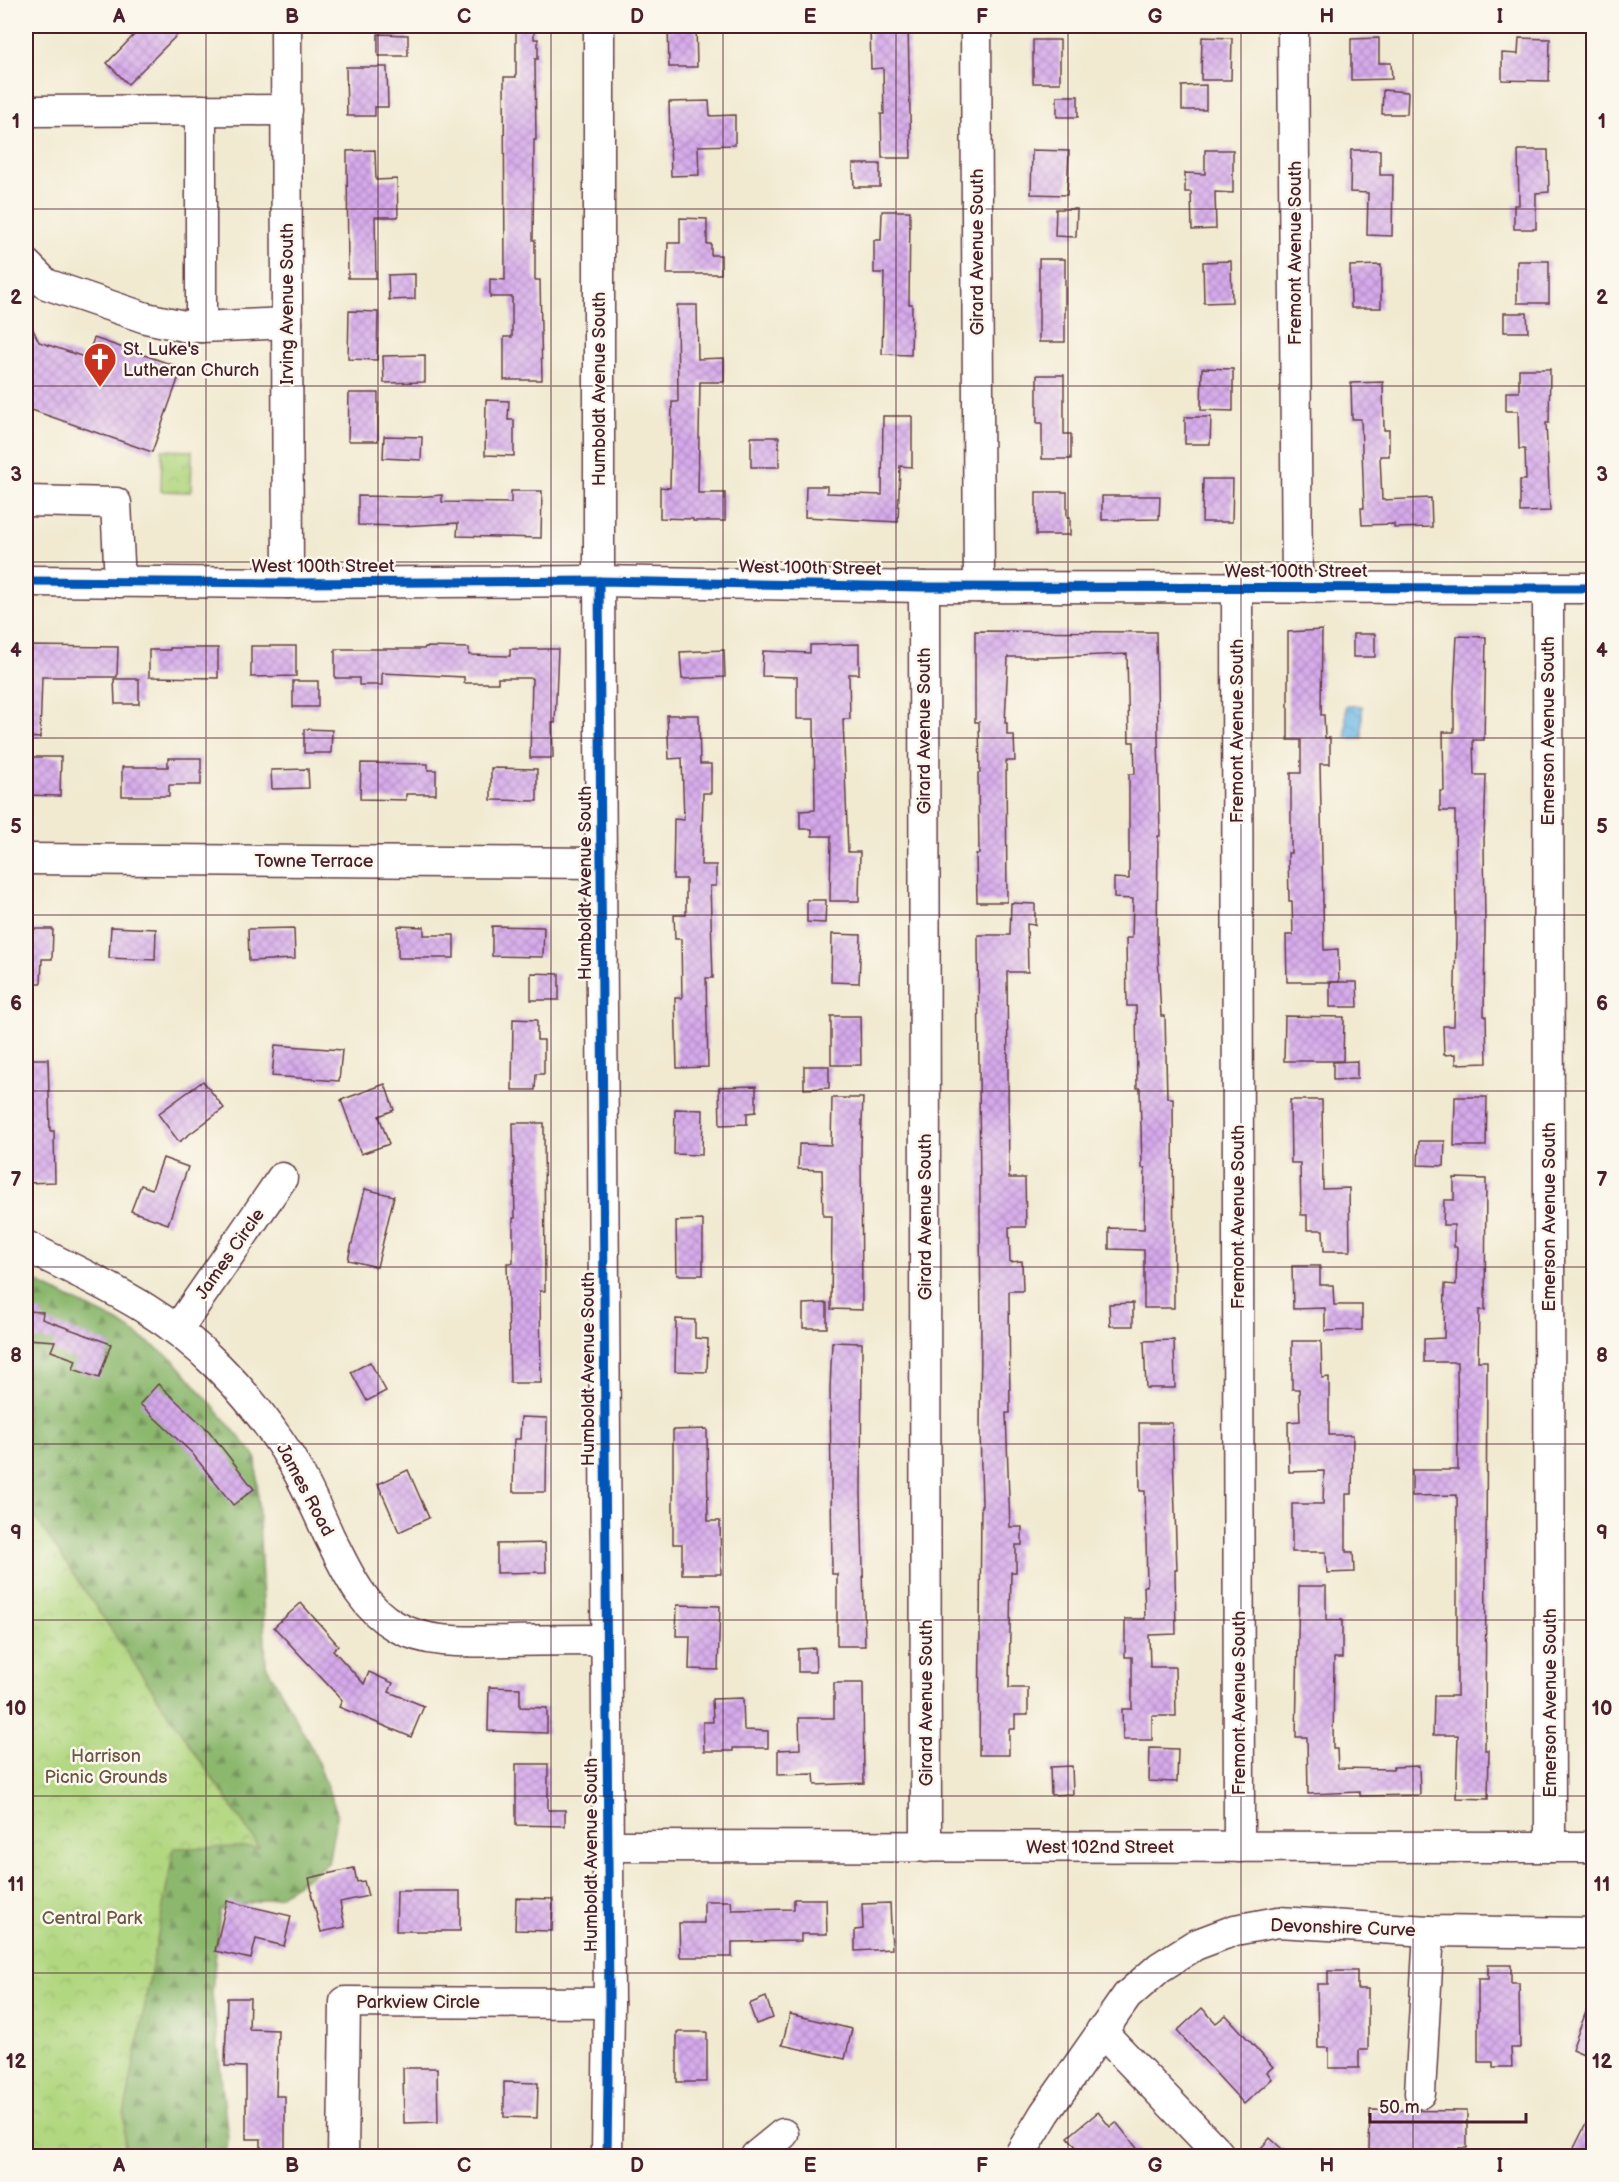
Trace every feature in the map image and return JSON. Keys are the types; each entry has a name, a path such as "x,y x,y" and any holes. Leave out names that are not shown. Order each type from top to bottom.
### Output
{"street":[{"name":"Irving Avenue South","path":"286,26 288,583"},
{"name":"Humboldt Avenue South","path":"599,26 599,581 609,2003 607,2157"},
{"name":"Girard Avenue South","path":"976,26 979,587"},
{"name":"Fremont Avenue South","path":"1293,26 1297,588"},
{"path":"201,110 201,327"},
{"path":"26,111 287,110"},
{"path":"26,264 46,284 146,318 201,327 287,323"},
{"path":"26,501 116,503 120,582"},
{"name":"West 100th Street","path":"26,581 288,583 599,581 924,587 1593,588"},
{"name":"Girard Avenue South","path":"924,587 926,1847"},
{"name":"Fremont Avenue South","path":"1237,587 1239,1847"},
{"name":"Emerson Avenue South","path":"1548,588 1550,1847"},
{"name":"Towne Terrace","path":"26,859 602,863"},
{"name":"James Circle","path":"177,1330 282,1178"},
{"name":"James Road","path":"26,1246 92,1278 147,1309 196,1346 241,1391 279,1440 309,1494 353,1583 371,1607 394,1625 422,1638 452,1641 607,1640"},
{"name":"West 102nd Street","path":"607,1846 1593,1847"},
{"name":"Devonshire Curve","path":"1019,2157 1045,2113 1127,1996 1160,1967 1195,1945 1235,1930 1278,1922 1429,1931 1593,1933"},
{"path":"1420,2093 1429,1931"},
{"name":"Parkview Circle","path":"343,2157 345,2002 609,2003"},
{"path":"1101,2031 1218,2153"},
{"path":"756,2157 783,2134"}],"green space":[{"path":"162,450 192,451 191,492 161,491"},
{"path":"26,1277 118,1322 174,1360 256,1457 266,1665 313,1750 337,1813 328,1863 279,1896 220,1910 212,1993 228,2139 226,2156 26,2156"},
{"path":"26,1504 259,1847 174,1848 124,2116 125,2156 26,2156"}],"water":[{"path":"1346,706 1362,706 1362,738 1346,738"}],"building":[{"path":"124,26 186,26 128,84 107,63 134,35"},
{"path":"516,26 534,26 534,39 538,39 538,59 535,59 536,140 534,140 533,240 535,240 535,280 540,280 542,380 504,380 504,337 512,337 512,297 490,297 490,279 505,280 504,77 516,77"},
{"path":"668,26 696,26 697,67 669,67"},
{"path":"870,26 908,26 911,158 882,158 883,68 871,69"},
{"path":"378,34 408,35 408,56 378,56"},
{"path":"1202,37 1232,38 1231,80 1201,80"},
{"path":"1379,38 1379,63 1391,63 1392,79 1351,80 1351,39"},
{"path":"1519,38 1550,39 1549,81 1502,80 1502,53 1518,54"},
{"path":"1033,40 1060,40 1060,83 1033,83"},
{"path":"346,67 387,67 388,107 375,107 375,116 347,116"},
{"path":"1206,85 1206,110 1182,110 1182,86"},
{"path":"1383,90 1408,92 1407,114 1382,114"},
{"path":"1057,96 1078,96 1078,117 1057,117"},
{"path":"709,101 710,116 735,115 735,145 698,146 699,175 671,176 669,102"},
{"path":"375,150 376,180 397,179 398,217 375,217 376,278 348,278 347,151"},
{"path":"1032,150 1069,151 1067,195 1031,194"},
{"path":"1205,150 1233,150 1233,193 1215,192 1216,229 1192,230 1191,192 1185,192 1185,173 1205,174"},
{"path":"1351,150 1380,150 1380,175 1393,175 1392,236 1367,235 1368,193 1350,192"},
{"path":"1518,150 1548,150 1549,192 1536,193 1536,229 1514,229 1514,205 1519,205"},
{"path":"853,164 880,164 880,187 854,187"},
{"path":"1056,209 1077,209 1076,237 1055,236"},
{"path":"882,211 910,211 911,355 882,354 884,273 874,273 874,240 881,240"},
{"path":"680,218 707,219 707,244 711,244 711,255 721,255 721,274 667,274 668,243 680,243"},
{"path":"1039,259 1065,259 1065,342 1039,342"},
{"path":"1231,261 1232,302 1204,303 1203,262"},
{"path":"1517,261 1549,261 1549,303 1517,303"},
{"path":"1381,265 1381,308 1351,308 1350,266"},
{"path":"415,274 415,299 389,300 388,275"},
{"path":"677,305 697,305 698,359 724,358 724,382 700,382 698,493 725,493 725,521 660,518 660,487 670,488 672,402 678,402"},
{"path":"349,311 378,312 377,360 348,359"},
{"path":"1504,313 1527,313 1528,332 1504,332"},
{"name":"St. Luke's Lutheran Church","path":"26,315 39,342 87,358 94,338 182,368 152,452 26,408"},
{"path":"425,355 425,382 384,383 383,356"},
{"path":"1202,368 1233,369 1233,411 1201,410"},
{"path":"1519,369 1550,369 1549,423 1546,423 1550,511 1520,512 1520,480 1526,480 1525,449 1519,449 1518,411 1506,411 1506,392 1519,392"},
{"path":"1037,375 1064,375 1064,434 1071,434 1071,459 1042,459 1042,423 1037,423"},
{"path":"1383,382 1384,430 1389,430 1389,456 1380,456 1382,500 1431,498 1432,527 1394,528 1394,524 1362,525 1361,508 1364,508 1361,419 1352,419 1351,383"},
{"path":"349,393 378,393 378,441 348,441"},
{"path":"486,400 509,401 508,420 514,420 514,456 485,455"},
{"path":"883,416 912,416 912,467 900,466 898,522 805,517 806,486 827,486 827,493 882,495"},
{"path":"1185,417 1211,417 1210,444 1185,444"},
{"path":"384,436 422,437 421,460 383,458"},
{"path":"751,437 779,437 779,467 751,467"},
{"path":"1203,479 1233,479 1232,522 1202,522"},
{"path":"511,491 542,491 541,538 457,536 458,523 401,526 358,525 358,496 442,495 442,502 511,503"},
{"path":"1036,492 1067,492 1070,535 1036,535"},
{"path":"1102,496 1160,496 1159,519 1102,520"},
{"path":"1322,630 1321,715 1324,715 1325,738 1330,738 1330,764 1320,764 1324,950 1338,949 1339,982 1287,982 1286,935 1293,935 1292,901 1289,901 1288,853 1291,853 1291,773 1301,773 1301,740 1288,740 1288,632"},
{"path":"975,631 1156,632 1160,836 1158,836 1157,937 1161,1016 1165,1016 1167,1098 1173,1098 1174,1308 1144,1308 1144,1250 1109,1249 1109,1228 1144,1229 1145,1168 1142,1168 1140,1088 1137,1088 1136,1006 1127,1006 1126,938 1132,938 1133,899 1114,898 1114,878 1129,879 1129,774 1135,774 1134,742 1129,742 1127,654 1008,657 1005,723 1007,723 1007,735 1014,735 1015,761 1006,761 1007,902 977,902 976,854 979,854 978,773 980,773 979,722 975,722"},
{"path":"1353,634 1375,634 1375,657 1353,657"},
{"path":"1457,636 1486,637 1484,740 1473,740 1474,775 1486,775 1484,1016 1486,1016 1487,1063 1456,1064 1456,1054 1444,1055 1443,1026 1454,1026 1455,811 1440,811 1440,791 1444,791 1443,732 1454,732"},
{"path":"859,644 859,674 849,674 850,719 843,719 848,852 860,852 859,901 830,901 831,836 812,836 812,829 800,829 800,811 815,810 814,719 797,719 797,677 762,676 763,651 810,653 810,645"},
{"path":"26,646 118,647 117,677 42,677 40,738 26,737"},
{"path":"251,646 296,646 296,676 251,677"},
{"path":"425,647 469,648 469,655 510,656 510,649 558,649 555,723 552,723 553,758 530,758 532,678 498,678 498,683 464,683 464,677 382,673 382,685 359,685 359,678 335,678 335,649 424,649"},
{"path":"170,648 218,648 218,678 149,677 149,650 170,650"},
{"path":"724,650 725,677 682,679 680,652"},
{"path":"114,679 139,679 139,704 115,704"},
{"path":"293,681 318,681 318,707 293,707"},
{"path":"667,715 699,715 700,764 711,764 711,793 703,793 701,865 716,865 716,886 710,886 713,978 706,978 708,1067 677,1068 675,998 682,998 681,939 675,939 674,915 686,915 686,879 673,879 674,819 684,820 682,758 669,759"},
{"path":"304,729 332,730 331,753 304,753"},
{"path":"26,757 61,757 60,796 26,795"},
{"path":"168,758 201,758 201,785 169,785 169,796 122,796 122,767 168,767"},
{"path":"361,763 428,764 428,770 436,770 436,794 406,794 406,800 360,799"},
{"path":"491,768 537,769 537,801 491,800"},
{"path":"308,769 309,788 272,789 271,770"},
{"path":"807,900 826,900 825,923 807,922"},
{"path":"1011,903 1035,904 1035,925 1027,924 1028,972 1007,972 1009,1178 1025,1178 1026,1227 1009,1227 1010,1262 1022,1261 1023,1291 1009,1291 1010,1413 1006,1413 1010,1527 1022,1527 1022,1545 1016,1545 1016,1572 1011,1572 1009,1688 1028,1688 1028,1715 1015,1715 1015,1729 1009,1729 1009,1755 979,1755 982,1505 978,935 1010,935"},
{"path":"398,926 424,927 424,935 454,935 454,958 398,958"},
{"path":"492,926 544,927 543,957 492,956"},
{"path":"111,927 156,929 155,960 109,958"},
{"path":"294,928 295,959 249,961 248,929"},
{"path":"26,929 53,929 52,959 42,959 41,983 26,983"},
{"path":"832,934 861,935 859,983 831,982"},
{"path":"531,973 559,974 559,1000 531,1000"},
{"path":"1330,982 1357,982 1358,1007 1330,1007"},
{"path":"831,1016 860,1016 861,1065 831,1065"},
{"path":"1285,1016 1344,1017 1343,1061 1284,1061"},
{"path":"513,1019 537,1020 537,1040 544,1040 544,1074 536,1074 535,1090 512,1090"},
{"path":"275,1045 342,1050 339,1081 272,1076"},
{"path":"26,1059 48,1059 50,1131 54,1131 55,1182 26,1183"},
{"path":"1357,1061 1357,1079 1333,1080 1333,1062"},
{"path":"804,1066 829,1066 829,1088 804,1089"},
{"path":"203,1081 224,1108 179,1142 158,1114"},
{"path":"385,1084 394,1110 379,1116 389,1144 361,1154 341,1100"},
{"path":"756,1086 756,1112 747,1113 747,1124 720,1125 719,1087"},
{"path":"1455,1097 1487,1097 1486,1146 1454,1146"},
{"path":"832,1098 863,1098 862,1310 831,1309 832,1216 823,1216 822,1170 798,1169 799,1144 831,1145"},
{"path":"1290,1100 1322,1100 1323,1189 1349,1188 1350,1251 1324,1251 1323,1230 1307,1230 1307,1215 1301,1215 1300,1163 1291,1163"},
{"path":"675,1109 703,1110 702,1155 674,1154"},
{"path":"513,1123 544,1123 545,1291 540,1291 541,1383 510,1383 507,1263 513,1263 513,1218 515,1218"},
{"path":"1419,1141 1445,1141 1444,1166 1418,1165"},
{"path":"163,1158 188,1167 168,1224 131,1211 141,1185 152,1189"},
{"path":"1454,1178 1486,1179 1485,1310 1479,1310 1478,1361 1487,1361 1485,1750 1489,1750 1488,1799 1456,1798 1458,1735 1433,1735 1434,1696 1457,1696 1457,1495 1412,1496 1412,1470 1458,1470 1457,1362 1424,1362 1424,1339 1444,1338 1445,1284 1456,1285 1457,1247 1454,1247 1454,1225 1443,1225 1444,1200 1454,1200"},
{"path":"365,1189 394,1196 377,1267 348,1260"},
{"path":"703,1220 703,1275 677,1275 676,1221"},
{"path":"1292,1266 1320,1266 1320,1285 1333,1285 1334,1305 1362,1305 1362,1330 1325,1331 1325,1308 1293,1309"},
{"path":"827,1303 827,1328 803,1328 803,1304"},
{"path":"1133,1303 1133,1326 1110,1326 1109,1304"},
{"path":"26,1311 43,1312 42,1319 111,1344 99,1378 73,1369 76,1360 51,1351 55,1341 26,1339"},
{"path":"676,1319 695,1320 695,1338 708,1339 707,1372 675,1371"},
{"path":"1174,1340 1175,1388 1146,1388 1144,1341"},
{"path":"1292,1341 1321,1341 1322,1378 1329,1377 1329,1435 1353,1435 1352,1494 1346,1494 1346,1552 1353,1552 1354,1572 1327,1573 1326,1552 1292,1552 1292,1504 1323,1504 1324,1471 1289,1472 1288,1422 1300,1421 1299,1389 1292,1389"},
{"path":"832,1342 862,1343 861,1493 865,1646 837,1646 837,1574 832,1574 830,1389"},
{"path":"370,1362 386,1391 367,1401 351,1372"},
{"path":"158,1384 209,1431 254,1489 233,1505 192,1453 140,1404"},
{"path":"521,1417 547,1418 546,1492 513,1492 514,1439 520,1439"},
{"path":"1139,1423 1172,1423 1177,1570 1175,1570 1176,1634 1149,1635 1150,1667 1175,1667 1176,1716 1152,1716 1152,1740 1123,1740 1122,1709 1132,1709 1132,1657 1125,1657 1125,1619 1145,1619 1144,1586 1147,1586 1145,1491 1140,1491"},
{"path":"707,1429 708,1521 720,1521 721,1574 682,1574 682,1544 673,1544 673,1430"},
{"path":"408,1470 429,1518 399,1532 378,1484"},
{"path":"545,1543 546,1572 497,1573 497,1544"},
{"path":"1299,1586 1326,1586 1326,1620 1342,1620 1342,1658 1334,1658 1333,1749 1337,1749 1338,1768 1393,1769 1393,1767 1419,1766 1420,1795 1360,1796 1360,1792 1308,1794 1307,1737 1296,1737"},
{"path":"301,1603 338,1645 333,1650 364,1684 369,1672 393,1683 389,1692 424,1706 411,1737 339,1707 342,1700 274,1627"},
{"path":"677,1605 720,1606 718,1670 689,1669 690,1636 676,1636"},
{"path":"815,1648 816,1672 798,1672 798,1649"},
{"path":"834,1683 863,1683 864,1783 815,1785 814,1774 778,1775 778,1750 800,1749 799,1718 834,1718"},
{"path":"489,1687 520,1688 520,1707 547,1708 547,1733 488,1731"},
{"path":"743,1698 744,1730 768,1731 768,1748 704,1751 703,1722 713,1722 712,1699"},
{"path":"1150,1748 1178,1749 1177,1782 1149,1781"},
{"path":"516,1764 548,1764 548,1810 565,1810 565,1826 516,1825"},
{"path":"1072,1766 1073,1794 1051,1795 1050,1767"},
{"path":"354,1868 357,1882 364,1881 368,1896 340,1902 345,1927 321,1932 309,1878"},
{"path":"397,1891 460,1891 460,1931 396,1931"},
{"path":"516,1898 553,1899 552,1931 515,1930"},
{"path":"794,1899 826,1899 827,1934 801,1934 801,1941 732,1942 732,1957 680,1957 679,1923 704,1923 704,1901 731,1901 732,1910 794,1909"},
{"path":"227,1901 291,1916 284,1946 256,1939 251,1959 215,1951"},
{"path":"890,1903 892,1949 855,1951 855,1930 863,1929 862,1904"},
{"path":"1488,1965 1511,1965 1511,1983 1519,1983 1520,2048 1511,2048 1512,2067 1493,2067 1493,2062 1478,2062 1478,1979 1488,1979"},
{"path":"1328,1971 1357,1971 1357,1989 1368,1989 1368,2050 1359,2050 1359,2068 1329,2068 1329,2048 1318,2048 1317,1984 1328,1984"},
{"path":"1593,1996 1593,2058 1572,2049"},
{"path":"766,1997 773,2018 756,2024 749,2004"},
{"path":"227,1998 250,1998 249,2029 278,2030 276,2096 285,2096 285,2157 261,2157 261,2139 246,2139 246,2067 225,2066"},
{"path":"1202,2008 1216,2023 1226,2015 1273,2067 1267,2072 1272,2079 1244,2104 1177,2031"},
{"path":"790,2014 852,2029 845,2059 782,2045"},
{"path":"677,2032 707,2032 707,2082 677,2082"},
{"path":"403,2068 437,2068 438,2122 404,2123"},
{"path":"504,2082 538,2083 537,2118 504,2117"},
{"path":"1370,2110 1467,2111 1467,2148 1459,2148 1459,2157 1386,2157 1386,2151 1369,2150"},
{"path":"1593,2110 1593,2157 1585,2157 1573,2150"},
{"path":"1098,2112 1110,2127 1116,2122 1144,2157 1084,2157 1068,2137"},
{"path":"1270,2138 1291,2157 1253,2157"}],"cycle path":[{"path":"26,581 288,583 599,581 924,587 1594,588"},
{"path":"599,581 609,2003 607,2156"}],"place":[{"name":"St. Luke's Lutheran Church","path":"100,388"}],"park label":[{"name":"Harrison Picnic Grounds","path":"106,1766"},
{"name":"Central Park","path":"92,1918"}]}
